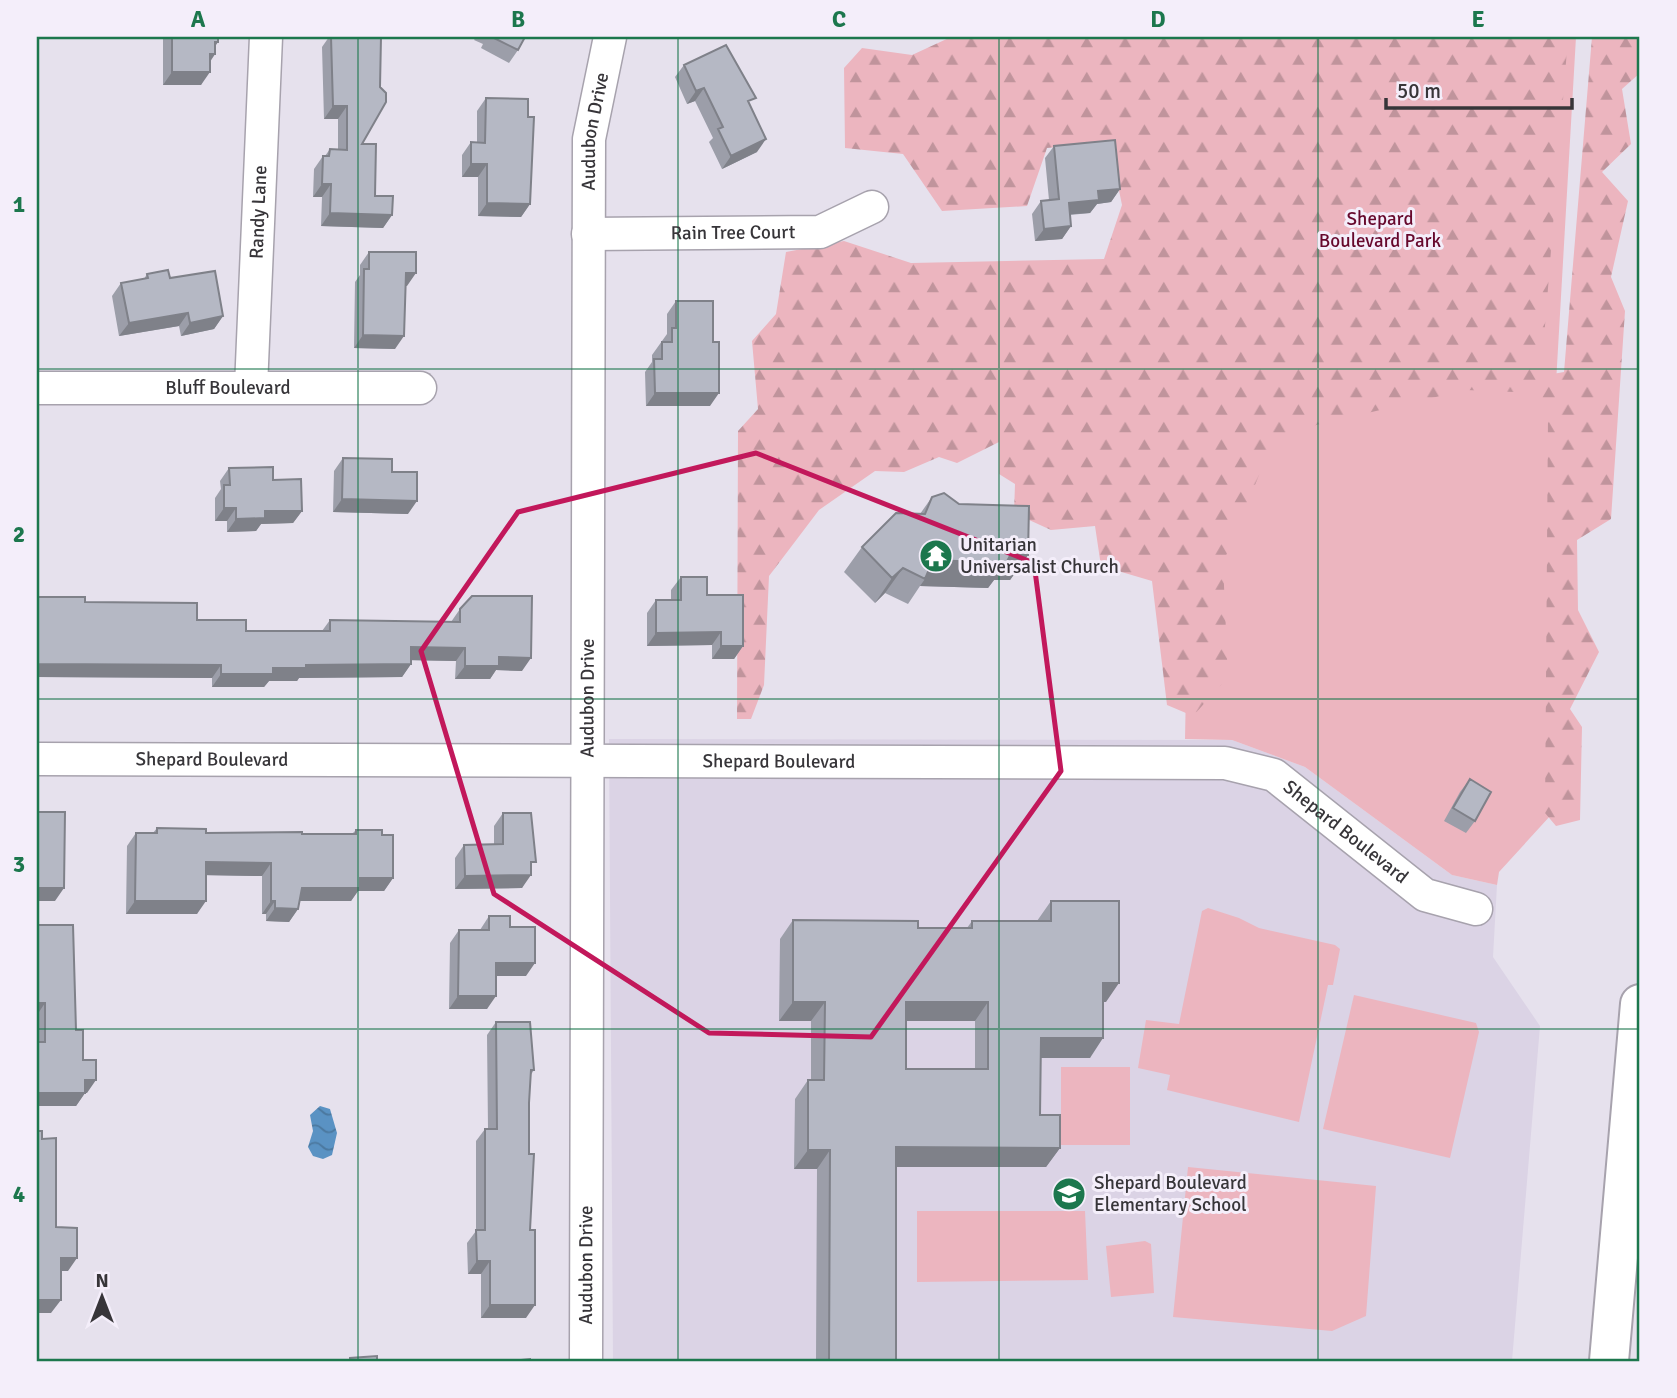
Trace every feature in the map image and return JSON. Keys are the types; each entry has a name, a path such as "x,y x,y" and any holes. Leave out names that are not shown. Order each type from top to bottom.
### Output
{"highway":[{"path":"1609,1361 1640,1004"}],"street":[{"name":"Randy Lane","path":"251,387 265,37"},
{"name":"Audubon Drive","path":"586,1361 589,139 610,37"},
{"name":"Rain Tree Court","path":"588,234 820,232 872,207"},
{"name":"Bluff Boulevard","path":"37,388 420,388"},
{"name":"Shepard Boulevard","path":"37,760 1225,763 1274,775 1425,895 1476,909"}],"highlighted area":[{"path":"756,453 1034,563 1061,771 871,1037 709,1033 494,894 421,651 518,512"}],"shaded area":[{"name":"Shepard Boulevard Elementary School","path":"609,739 1232,740 1305,767 1452,875 1497,885 1493,957 1540,1026 1512,1361 613,1361"}],"green space":[{"path":"951,37 1568,37 1541,376 1564,372 1592,37 1640,37 1640,73 1622,89 1631,144 1602,172 1628,201 1611,277 1625,311 1611,519 1577,540 1578,610 1599,652 1570,709 1582,727 1580,820 1556,826 1545,813 1548,416 1537,393 1466,390 1316,425 1264,463 1223,563 1228,677 1193,716 1167,705 1152,581 1101,566 1095,526 1051,530 1014,513 1015,484 999,474 999,442 957,463 939,457 904,472 875,471 819,510 769,576 764,685 751,719 737,719 738,431 758,409 752,341 776,314 786,252 844,241 911,263 1104,259 1122,205 1109,142 1047,148 1027,206 942,211 903,154 845,148 844,68 862,48 912,55"},
{"name":"Shepard Boulevard Park","path":"1199,37 1576,37 1556,383 1551,815 1499,872 1497,885 1452,875 1305,767 1232,740 1185,739"},
{"path":"1208,908 1259,928 1335,945 1340,949 1333,985 1328,985 1299,1122 1167,1090 1170,1075 1138,1068 1146,1020 1179,1024 1202,911"},
{"path":"1354,995 1476,1023 1479,1032 1450,1158 1323,1129"},
{"path":"1061,1067 1130,1067 1130,1145 1061,1145"},
{"path":"1188,1167 1376,1186 1366,1316 1332,1331 1173,1317"},
{"path":"917,1211 1085,1211 1088,1280 917,1282"},
{"path":"1145,1241 1151,1244 1154,1293 1111,1297 1106,1246"}],"water":[{"path":"320,1106 330,1109 337,1133 332,1155 323,1159 313,1156 308,1147 313,1131 310,1115"}],"building":[{"path":"172,37 218,37 215,54 210,54 210,72 172,72"},
{"path":"331,37 381,37 380,87 386,93 386,102 362,144 376,144 375,196 393,196 392,215 330,213 331,184 322,184 323,156 329,156 330,149 347,150 347,106 333,106"},
{"path":"492,37 525,37 518,50"},
{"path":"726,45 756,98 748,101 766,139 731,156 718,129 723,127 704,88 696,91 684,65"},
{"path":"486,98 528,99 528,117 534,117 530,204 487,203 487,164 471,164 471,142 485,143"},
{"path":"1115,140 1120,189 1098,191 1099,200 1069,203 1071,226 1044,229 1041,201 1059,199 1054,146"},
{"path":"369,252 416,252 416,273 406,273 404,336 363,335 364,269 369,269"},
{"path":"168,270 170,278 215,271 223,316 190,323 188,313 129,323 121,283 148,278 147,274"},
{"path":"676,301 713,301 713,342 719,342 719,393 655,393 654,359 662,359 662,342 672,342 672,328 676,328"},
{"path":"343,458 392,459 392,472 417,472 417,501 342,499"},
{"path":"273,467 273,480 301,479 302,511 265,511 265,518 236,519 236,508 224,508 224,485 230,485 229,468"},
{"path":"944,493 959,504 1029,506 1028,555 1011,554 1006,563 933,560 925,579 903,568 892,578 862,547 896,513 925,514 932,497"},
{"path":"681,577 707,577 707,595 743,595 743,646 721,646 721,632 656,633 656,600 681,600"},
{"path":"472,596 532,596 531,658 499,657 499,666 465,666 465,648 411,647 411,664 306,665 306,668 273,668 273,674 221,674 221,665 38,664 37,597 85,597 85,602 197,603 197,620 246,620 246,631 330,631 330,620 460,622 460,609"},
{"path":"1470,779 1491,792 1475,821 1453,808"},
{"path":"37,812 65,812 64,888 37,888"},
{"path":"503,813 531,813 536,862 531,862 531,875 465,876 464,845 503,844"},
{"path":"157,828 206,829 206,833 302,834 356,834 356,830 382,830 382,835 393,835 393,878 360,878 360,888 302,888 298,909 275,908 275,901 271,901 271,863 206,862 206,901 135,901 136,833 157,833"},
{"name":"Shepard Boulevard Elementary School","path":"1051,901 1119,901 1119,983 1103,983 1103,1038 1041,1038 1040,1115 1060,1115 1060,1148 896,1147 896,1361 829,1361 830,1150 808,1150 808,1080 824,1080 825,1002 793,1002 793,920 918,921 918,928 972,928 972,921 1051,921","holes":["906,1002 988,1002 988,1069 906,1069"]},
{"path":"489,916 510,916 510,927 535,927 535,963 496,963 496,996 458,996 459,930 489,930"},
{"path":"37,925 73,925 76,1030 83,1030 83,1060 96,1060 96,1080 85,1080 85,1093 37,1093 37,1042 45,1042 45,1003 37,1003"},
{"path":"496,1022 530,1022 534,1070 531,1070 529,1103 529,1154 534,1154 530,1230 535,1230 535,1305 490,1305 490,1261 477,1261 476,1230 485,1230 485,1129 497,1129"},
{"path":"37,1131 42,1131 42,1139 56,1138 56,1227 77,1228 77,1258 61,1258 61,1300 37,1300"},
{"path":"377,1356 377,1361 350,1361 350,1358"}],"place":[{"name":"Unitarian Universalist Church","path":"936,556"},
{"name":"Shepard Boulevard Elementary School","path":"1069,1194"}]}
